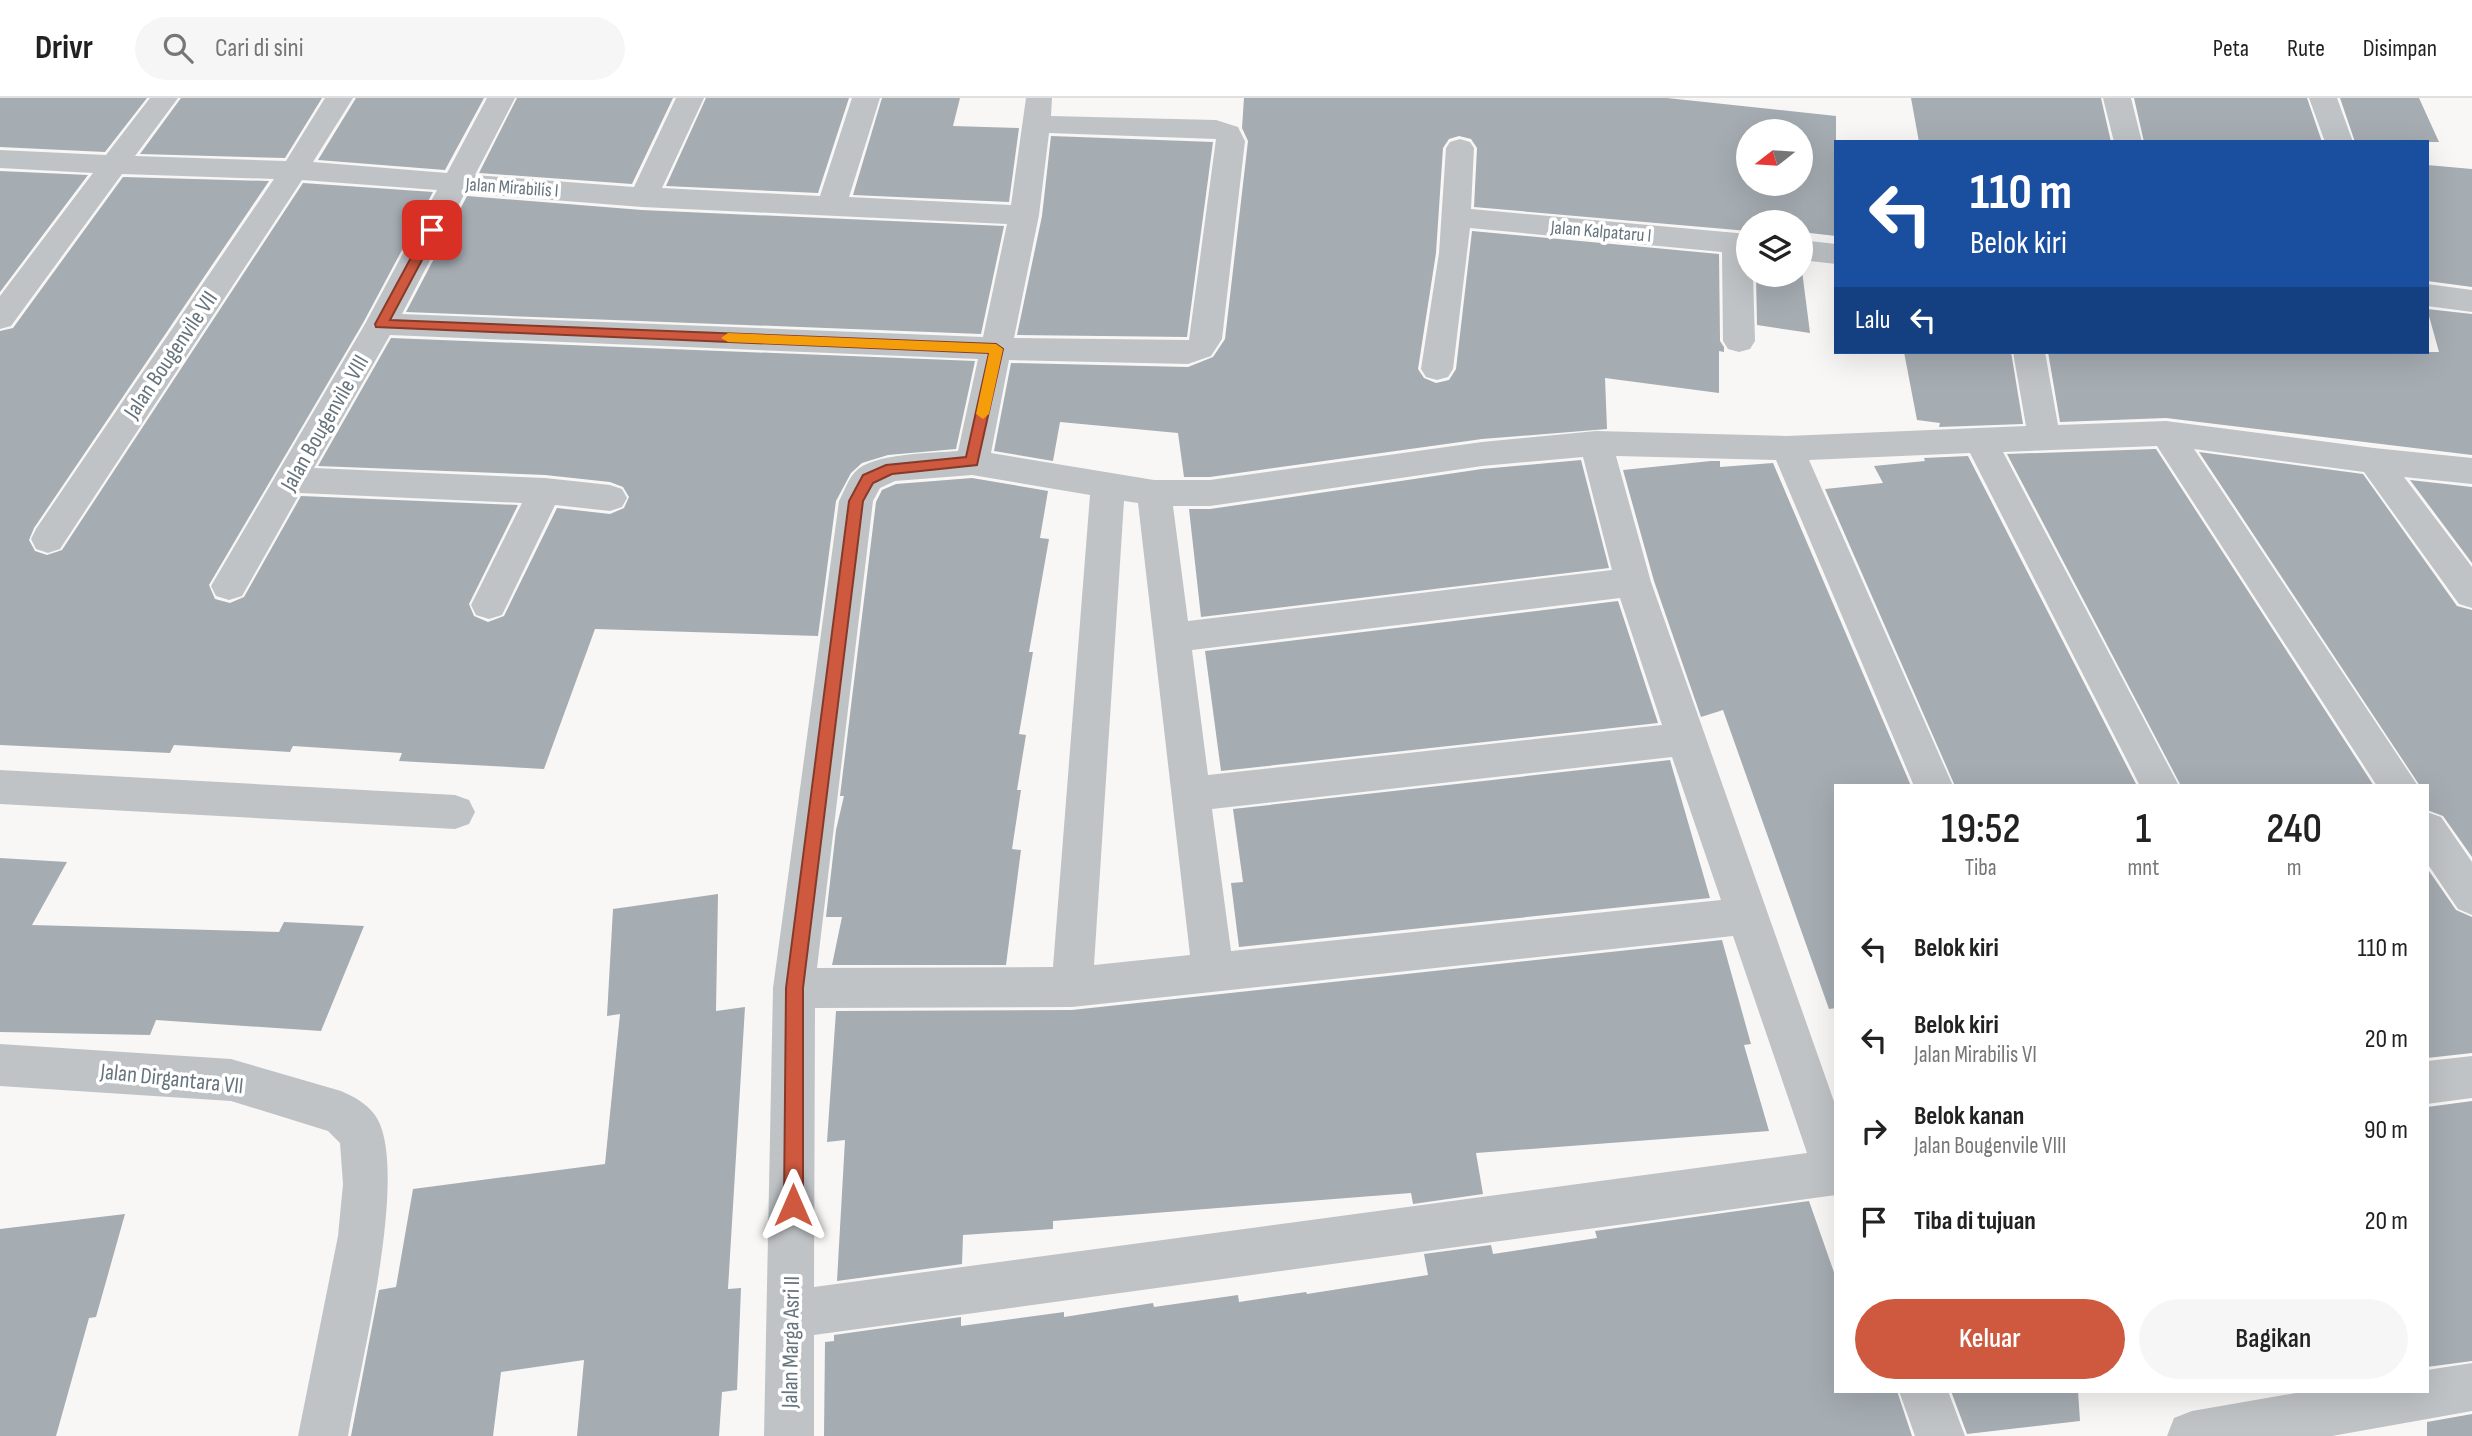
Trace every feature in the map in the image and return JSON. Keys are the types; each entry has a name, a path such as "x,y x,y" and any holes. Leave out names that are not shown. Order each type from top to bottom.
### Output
{"street":[{"path":"0,318 164,98"},
{"name":"Jalan Bougenvile VII","path":"48,540 339,98"},
{"name":"Jalan Bougenvile VIII","path":"229,586 293,480 381,324 501,98"},
{"path":"642,197 658,170 690,98"},
{"path":"831,207 866,98"},
{"path":"2117,98 2128,140"},
{"path":"2323,98 2338,140"},
{"path":"381,324 996,349 1188,353 1200,348 1206,339 1231,141 1228,133 1216,129 1037,111 1024,215 996,349 972,462"},
{"path":"1437,369 1454,253 1460,148"},
{"name":"Jalan Mirabilis I","path":"0,159 294,170 642,197 1024,215"},
{"name":"Jalan Kalpataru I","path":"1455,217 1736,243"},
{"path":"1813,251 1834,254"},
{"path":"1739,341 1741,287"},
{"path":"2429,295 2472,301"},
{"path":"2029,354 2041,410 2043,439"},
{"path":"2166,433 2398,784"},
{"name":"Jalan Marga Asri II","path":"789,1436 794,988 856,501 868,479 891,469 972,462 1154,493 1210,493 1482,453 1596,443 1787,448 2166,433 2374,461 2472,471"},
{"path":"1980,440 2159,784"},
{"path":"1596,443 1633,582 1834,1166"},
{"path":"1787,448 1933,784"},
{"path":"2374,461 2472,594"},
{"path":"293,480 545,491 610,498"},
{"path":"1072,987 1108,485"},
{"path":"489,605 545,491"},
{"path":"1154,493 1213,973"},
{"path":"1170,638 1633,582"},
{"path":"1191,794 1685,739"},
{"path":"0,787 455,812"},
{"path":"2447,841 2472,896"},
{"path":"794,988 1072,987 1747,916"},
{"name":"Jalan Dirgantara VII","path":"0,1065 231,1080 341,1113 361,1133 366,1184 361,1236 323,1436"},
{"path":"2429,1083 2472,1077"},
{"path":"792,1314 1834,1172"},
{"path":"2192,1436 2268,1430 2472,1387"},
{"path":"1924,1393 1940,1436"}],"building":[{"path":"0,98 147,98 105,152 0,147"},
{"path":"181,98 322,98 285,158 140,154"},
{"path":"356,98 484,98 445,170 318,160"},
{"path":"517,98 673,98 632,184 479,173"},
{"path":"706,98 849,98 818,193 666,186"},
{"path":"882,98 960,98 953,126 1019,128 1009,202 853,195"},
{"path":"1244,98 1667,98 1836,116 1834,236 1813,233 1813,210 1736,210 1736,230 1474,207 1477,148 1471,139 1459,136 1449,139 1443,148 1436,253 1418,369 1424,378 1436,383 1449,380 1456,369 1472,231 1719,254 1720,341 1724,352 1719,351 1719,393 1605,378 1607,429 1482,439 1210,477 1184,477 1178,433 1060,422 1053,461 994,451 1011,363 1188,367 1213,357 1225,339 1248,141 1242,128"},
{"path":"1911,98 2101,98 2111,140 1919,140"},
{"path":"2134,98 2307,98 2321,140 2144,140"},
{"path":"2340,98 2419,98 2439,142 2429,140 2354,140"},
{"path":"1051,136 1213,142 1187,337 1017,335 1042,216"},
{"path":"2429,165 2472,169 2472,287 2429,281"},
{"path":"0,171 88,175 0,292"},
{"path":"123,177 269,181 34,528 29,540 35,551 47,555 62,550 303,183 433,192 363,323 209,585 215,599 230,603 244,597 301,496 518,505 469,604 474,616 488,622 504,616 557,508 610,514 624,508 629,497 623,487 610,482 545,475 318,466 391,338 975,361 956,449 888,455 862,463 851,473 836,501 818,636 595,629 544,769 399,761 402,753 293,746 290,752 174,745 170,753 0,745 0,331 13,328"},
{"path":"467,196 642,210 1004,226 981,334 406,312"},
{"path":"1756,287 1804,287 1810,333 1757,325"},
{"path":"2429,309 2472,314 2472,455 2166,418 2060,422 2048,354 2429,354 2439,352"},
{"path":"1904,354 2011,354 2023,424 1939,427 1940,423 1917,420"},
{"path":"2156,449 2373,784 2180,784 2007,454"},
{"path":"2199,452 2363,474 2457,606 2472,610 2472,857 2443,816 2429,811 2429,784 2419,784"},
{"path":"1968,456 2136,784 1954,784 1825,489 1883,483 1874,466 1925,461 1924,458"},
{"path":"1581,460 1609,568 1201,617 1189,509 1210,509 1482,469"},
{"path":"1711,461 1720,461 1720,467 1773,463 1910,784 1834,784 1834,1008 1829,1009 1723,710 1701,717 1654,581 1623,470"},
{"path":"972,478 1048,491 1040,538 1049,539 1029,652 1033,652 1019,734 1026,735 1017,790 1021,790 1012,849 1021,850 1006,965 832,965 842,917 826,917 836,830 844,796 840,796 876,502 882,490 896,484"},
{"path":"2410,480 2472,487 2472,563"},
{"path":"1618,601 1658,723 1221,771 1205,651"},
{"path":"1670,760 1710,898 1239,947 1231,883 1243,882 1233,809"},
{"path":"0,858 67,862 32,925 279,932 284,922 364,926 321,1031 156,1020 150,1035 0,1032"},
{"path":"2429,871 2456,910 2472,917 2472,1053 2429,1058"},
{"path":"718,894 716,1011 745,1007 728,1289 741,1288 737,1390 722,1392 719,1436 577,1436 584,1360 501,1372 493,1436 351,1436 379,1290 396,1287 413,1189 605,1164 620,1014 607,1016 613,909"},
{"path":"1722,940 1751,1044 1744,1045 1769,1131 1476,1153 1483,1194 1413,1204 1411,1193 1053,1221 1053,1229 963,1235 962,1264 837,1281 845,1140 827,1142 836,1011 1072,1010"},
{"path":"2472,1101 2472,1361 2429,1367 2429,1107"},
{"path":"1809,1201 1834,1272 1834,1393 1898,1393 1912,1436 824,1436 825,1342 834,1341 834,1335 961,1317 961,1326 1064,1312 1064,1317 1153,1303 1154,1307 1238,1295 1239,1302 1306,1292 1307,1294 1428,1275 1424,1254 1491,1245 1493,1254 1597,1238 1595,1231"},
{"path":"125,1214 96,1317 89,1318 56,1436 0,1436 0,1229"},
{"path":"1952,1393 2078,1393 2080,1421 1967,1434"},
{"path":"2472,1414 2472,1436 2427,1436 2427,1422"}],"slow traffic":[{"path":"728,338 996,349 983,414"}],"route":[{"path":"432,230 381,324 996,349 972,462 891,469 868,479 856,501 794,988 793,1205"}]}
